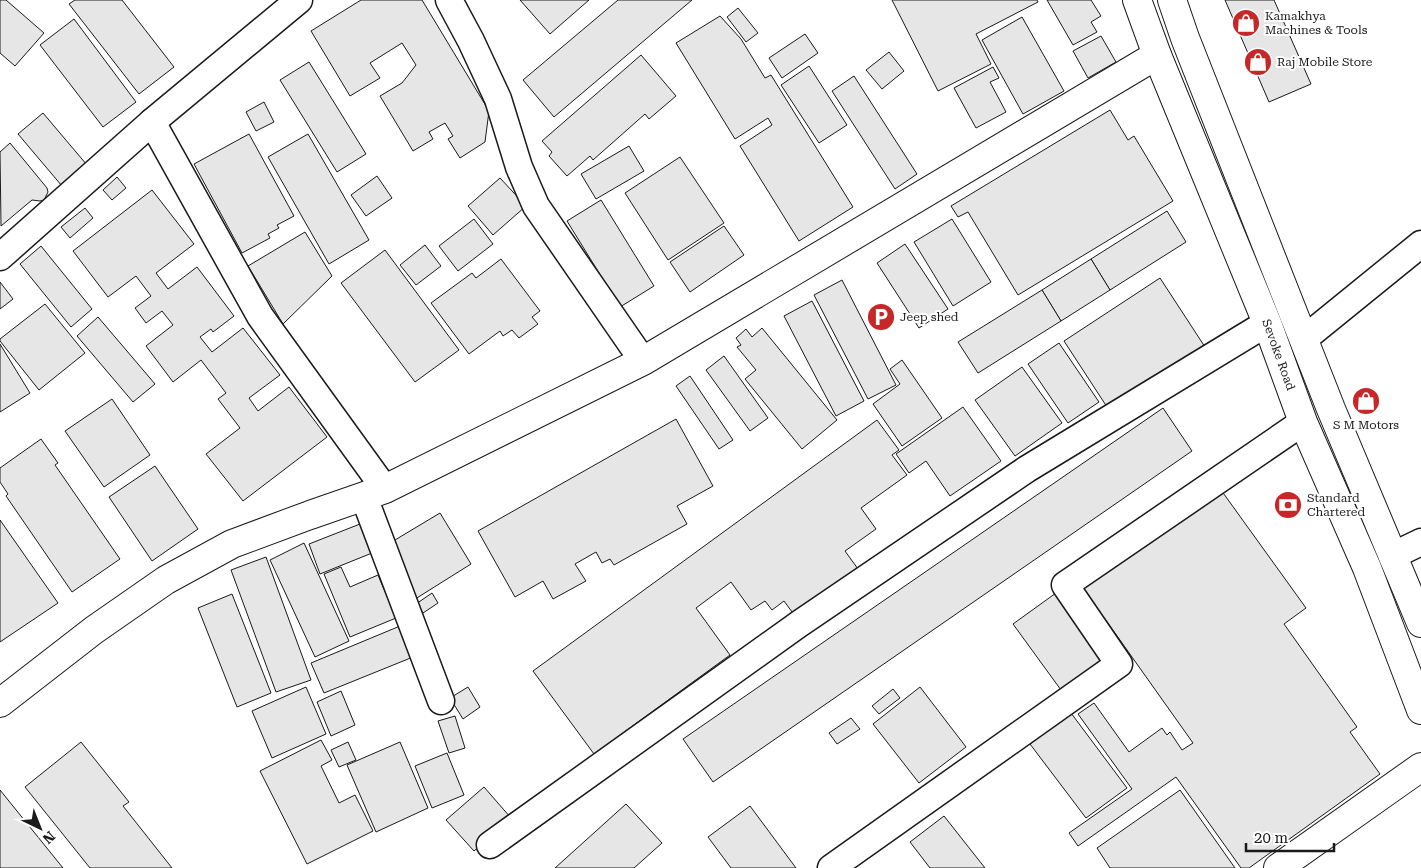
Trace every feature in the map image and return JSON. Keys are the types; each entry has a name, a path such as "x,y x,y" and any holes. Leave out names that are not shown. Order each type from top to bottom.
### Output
{"main road":[{"name":"Sevoke Road","path":"1137,0 1157,55 1267,323 1302,422 1367,568 1421,710"},
{"path":"1172,0 1185,38 1331,409 1421,623"},
{"path":"0,703 94,630 166,580 232,544 375,493 643,361 1185,38"},
{"path":"1278,868 1421,767"}],"street":[{"path":"0,257 152,122 299,0"},
{"path":"449,0 472,41 498,99 519,167 536,206 643,361"},
{"path":"152,122 260,316 375,493 441,701"},
{"path":"1304,339 1421,244"},
{"path":"490,845 799,624 1019,475 1267,323"},
{"path":"831,868 1119,664 1065,585 1302,422"},
{"path":"1392,556 1421,542"}],"building":[{"path":"0,0 6,0 44,33 15,66 0,53"},
{"path":"75,0 122,0 174,67 139,94 69,4"},
{"path":"361,0 422,0 489,111 485,142 460,158 448,139 453,136 445,123 429,132 433,139 413,151 380,96 402,83 416,65 402,43 370,63 380,78 350,96 311,31"},
{"path":"520,0 589,0 550,34"},
{"path":"618,0 692,0 554,117 523,80"},
{"path":"892,0 1037,0 1038,2 976,34 991,64 938,91"},
{"path":"1047,0 1091,0 1101,16 1091,22 1097,32 1073,45"},
{"path":"1225,0 1274,0 1311,84 1269,102"},
{"path":"738,8 758,33 746,42 727,17"},
{"path":"720,16 741,39 765,78 771,75 853,207 799,241 740,146 772,125 768,118 735,139 676,43"},
{"path":"1022,17 1064,91 1023,114 982,40"},
{"path":"74,19 136,102 103,127 40,45"},
{"path":"805,34 818,53 782,78 769,58"},
{"path":"1101,36 1116,62 1088,78 1073,51"},
{"path":"889,52 904,71 882,89 866,70"},
{"path":"641,55 676,96 649,119 645,114 593,160 590,156 567,176 549,156 552,152 542,141"},
{"path":"309,62 366,154 337,172 280,80"},
{"path":"809,66 847,125 819,143 781,85"},
{"path":"993,67 999,78 990,82 1006,112 976,128 954,88"},
{"path":"854,76 917,174 895,189 832,91"},
{"path":"264,102 274,122 256,131 246,112"},
{"path":"1110,110 1128,140 1134,136 1173,201 1018,295 968,212 958,217 951,206"},
{"path":"43,113 87,165 62,186 18,134"},
{"path":"249,134 294,216 277,225 279,228 268,234 270,238 242,253 194,164"},
{"path":"308,134 369,240 329,264 268,157"},
{"path":"10,143 47,188 48,192 44,200 32,200 1,226 0,152"},
{"path":"629,146 644,171 596,199 581,174"},
{"path":"680,157 724,223 668,260 625,193"},
{"path":"377,176 392,198 366,216 351,195"},
{"path":"117,177 126,188 112,200 103,190"},
{"path":"500,178 526,206 493,235 468,206"},
{"path":"152,190 194,244 156,273 168,289 197,267 234,316 213,332 211,329 200,337 212,352 243,328 280,375 249,398 258,411 289,387 327,437 243,501 206,454 240,428 218,399 226,393 201,360 173,382 146,346 173,325 162,311 146,323 135,308 151,296 136,276 108,297 73,251"},
{"path":"601,200 654,286 620,307 567,221"},
{"path":"85,208 93,218 70,238 61,227"},
{"path":"1167,211 1186,242 1110,290 1091,259"},
{"path":"474,219 493,244 458,271 439,246"},
{"path":"952,219 991,282 953,306 914,242"},
{"path":"724,226 744,255 690,292 670,262"},
{"path":"305,232 332,276 283,324 248,266"},
{"path":"905,244 948,309 919,328 877,263"},
{"path":"425,245 441,266 416,285 400,265"},
{"path":"41,246 92,309 71,327 20,264"},
{"path":"385,250 459,350 415,382 341,283"},
{"path":"501,259 540,311 532,317 538,324 519,338 512,330 503,336 500,331 469,354 431,303 472,273 476,278"},
{"path":"1091,259 1110,290 1061,321 1042,290"},
{"path":"1160,278 1205,347 1109,410 1064,341"},
{"path":"842,280 896,385 868,399 814,295"},
{"path":"0,282 13,299 0,309"},
{"path":"1042,290 1061,321 978,373 958,342"},
{"path":"812,301 864,401 836,416 784,316"},
{"path":"45,304 85,353 39,390 0,339"},
{"path":"98,317 155,384 133,402 77,336"},
{"path":"762,328 837,420 802,449 745,379 756,370 737,347 741,345 736,338 746,329 752,337"},
{"path":"1059,343 1099,402 1068,423 1028,364"},
{"path":"0,344 30,393 0,412"},
{"path":"724,356 768,418 750,431 706,370"},
{"path":"902,360 942,418 902,446 873,404 900,384 890,369"},
{"path":"1022,367 1062,423 1015,456 975,400"},
{"path":"690,376 733,440 719,449 676,386"},
{"path":"112,399 150,455 104,487 65,431"},
{"path":"963,407 1001,461 950,496 926,461 909,473 896,454"},
{"path":"1163,408 1192,451 713,782 683,739"},
{"path":"676,419 713,486 677,506 687,524 614,565 610,559 602,563 596,552 575,564 586,581 553,599 543,581 515,597 478,531"},
{"path":"877,420 899,450 892,455 907,475 861,508 876,529 845,551 858,569 795,616 784,601 772,610 765,601 751,610 731,582 696,608 730,655 594,754 533,671"},
{"path":"41,439 58,463 55,465 120,559 72,592 6,496 8,494 0,482 0,468"},
{"path":"155,466 198,529 152,561 109,497"},
{"path":"1221,490 1306,608 1284,624 1357,727 1350,732 1380,774 1249,868 1241,868 1176,777 1078,846 1069,833 1132,789 1078,714 1094,703 1129,752 1162,728 1167,735 1170,732 1182,750 1193,743 1083,588"},
{"path":"440,513 471,564 412,601 390,543"},
{"path":"0,520 58,603 0,642"},
{"path":"360,524 372,553 320,574 309,544"},
{"path":"304,543 349,641 315,657 270,560"},
{"path":"266,557 311,680 276,692 231,570"},
{"path":"341,567 350,587 378,575 396,618 350,637 324,574"},
{"path":"432,593 438,603 423,613 416,604"},
{"path":"1056,593 1103,659 1061,690 1013,624"},
{"path":"232,594 271,693 237,707 198,608"},
{"path":"400,626 413,657 324,693 311,663"},
{"path":"306,687 326,734 272,758 252,711"},
{"path":"468,687 480,707 463,719 450,698"},
{"path":"920,687 966,747 919,783 873,724"},
{"path":"893,689 900,698 879,714 872,706"},
{"path":"341,691 355,725 331,736 317,702"},
{"path":"1071,713 1127,788 1086,818 1030,744"},
{"path":"455,716 465,748 449,753 438,721"},
{"path":"851,718 860,729 837,744 829,733"},
{"path":"321,740 332,760 321,766 339,803 355,795 373,831 307,864 260,771"},
{"path":"81,742 129,802 123,806 172,868 90,868 25,787"},
{"path":"348,742 356,760 339,767 331,750"},
{"path":"400,742 428,808 376,832 347,765"},
{"path":"447,753 464,795 432,808 415,766"},
{"path":"484,787 511,818 474,851 446,820"},
{"path":"0,790 63,868 0,868"},
{"path":"1180,790 1235,868 1110,868 1097,848"},
{"path":"626,804 662,843 634,868 555,868"},
{"path":"750,806 796,868 731,868 708,837"},
{"path":"944,816 985,868 930,868 910,842"}],"place":[{"name":"Kamakhya Machines & Tools","path":"1246,23"},
{"name":"Raj Mobile Store","path":"1258,62"},
{"name":"Jeep shed","path":"881,317"},
{"name":"S M Motors","path":"1366,401"},
{"name":"Standard Chartered","path":"1288,505"}]}
